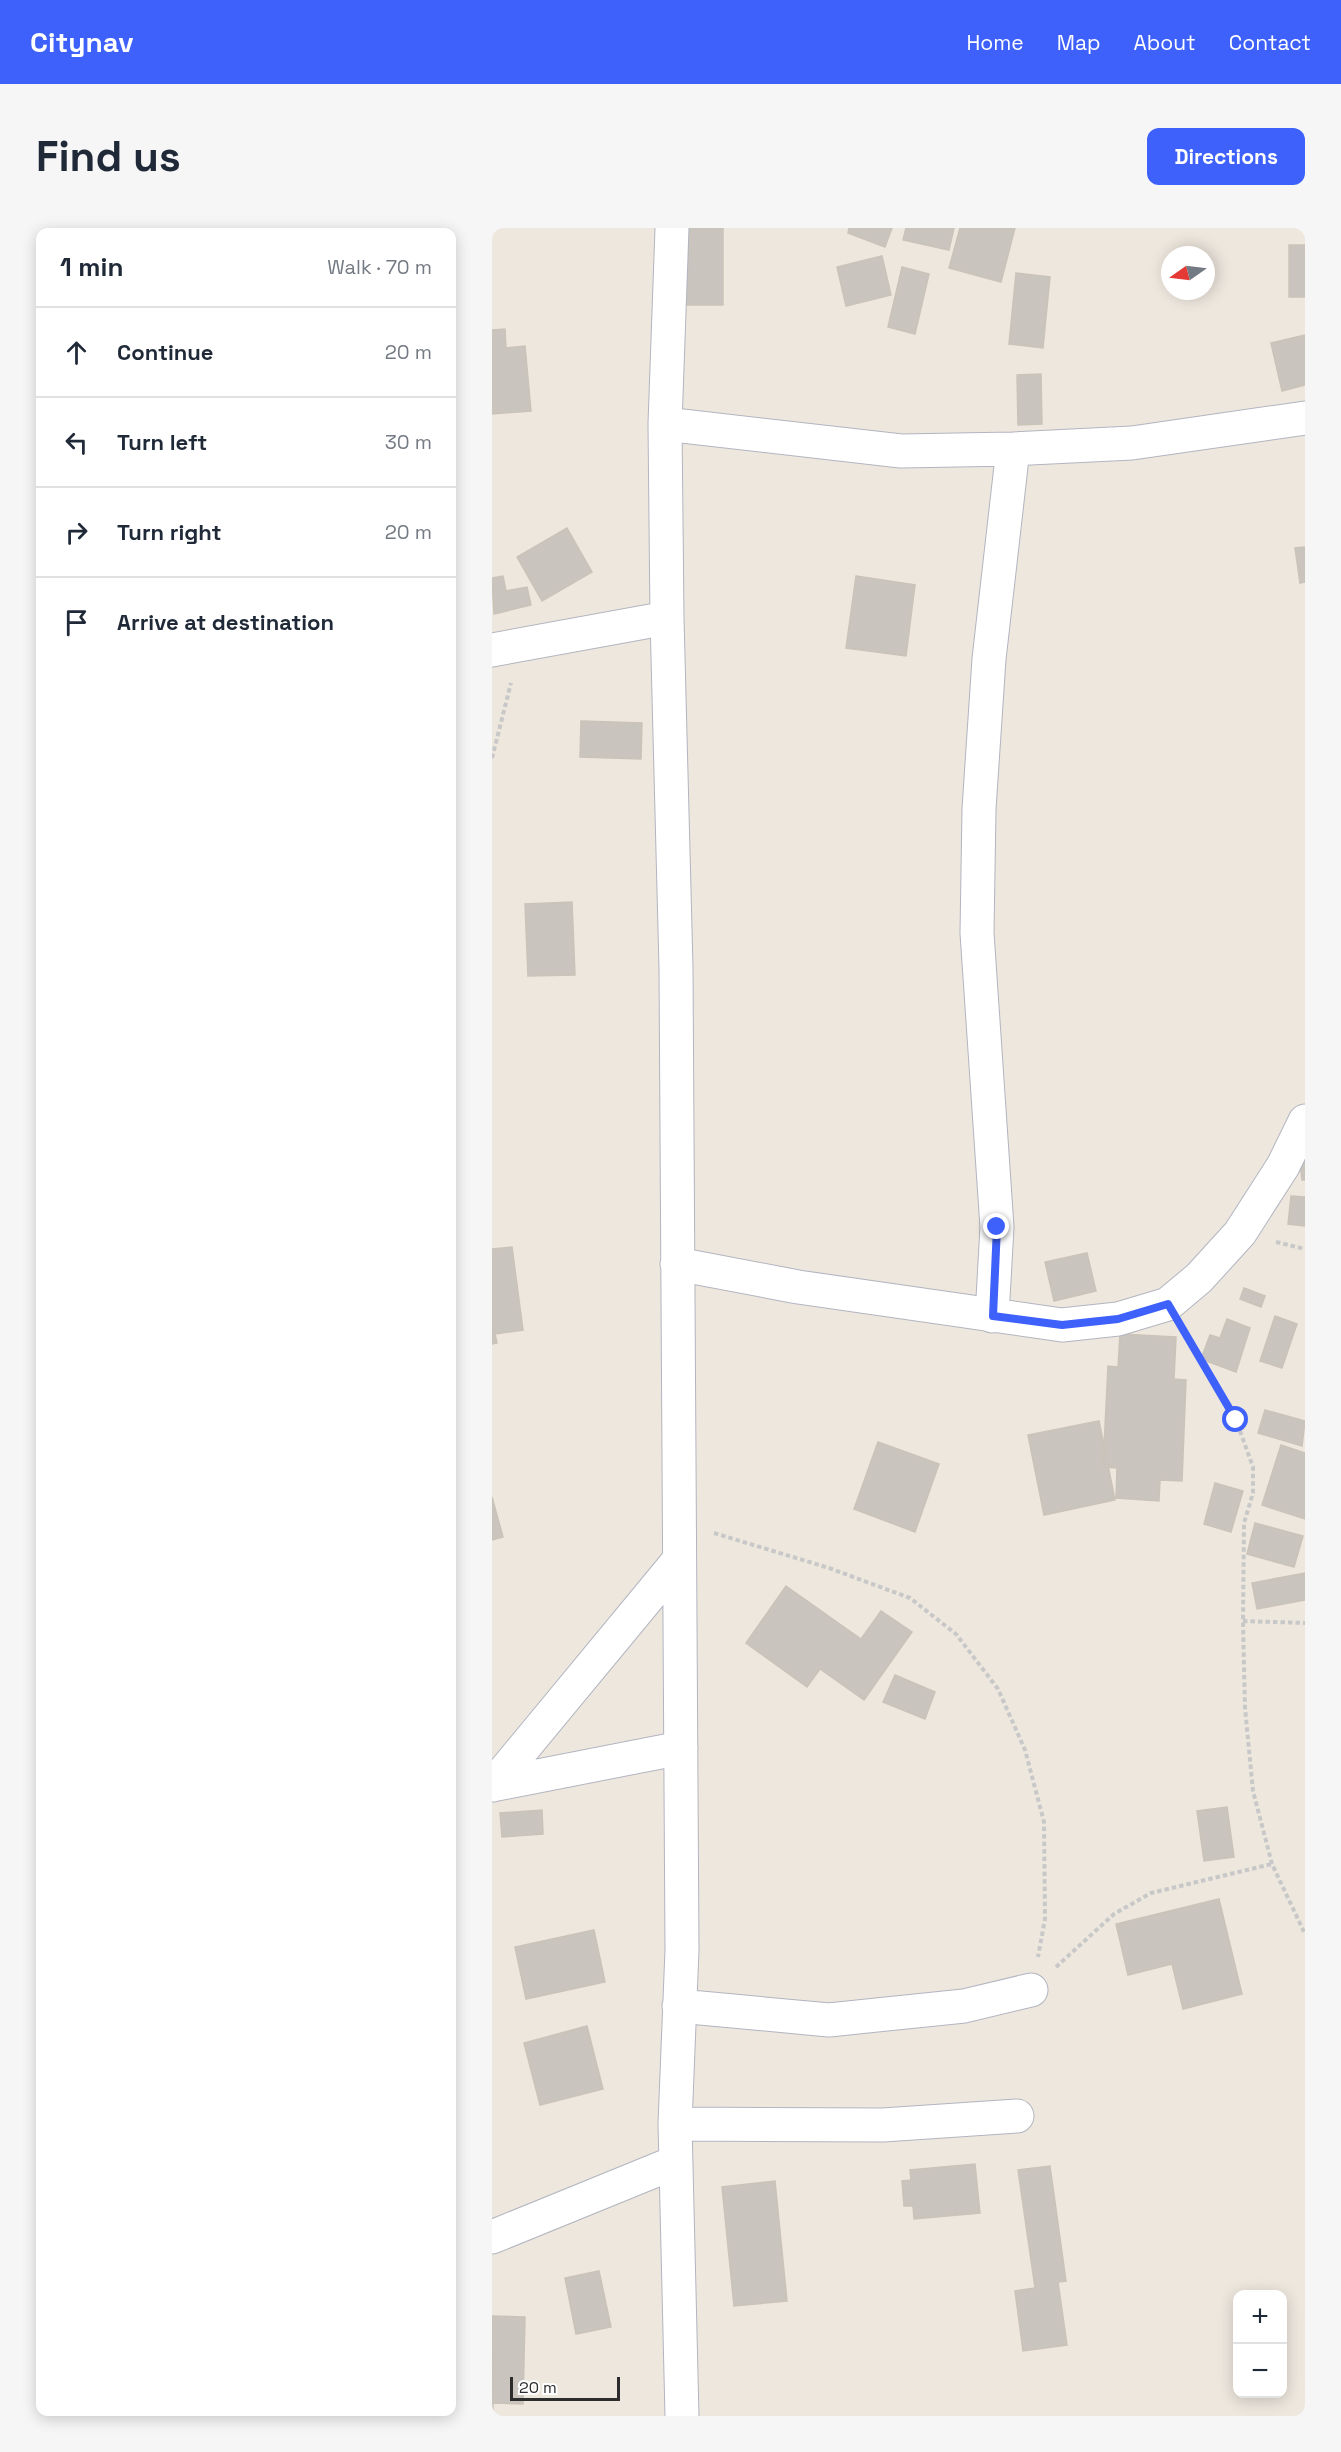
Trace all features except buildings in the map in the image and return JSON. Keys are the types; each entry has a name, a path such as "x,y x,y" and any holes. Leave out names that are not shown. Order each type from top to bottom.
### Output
{"street":[{"path":"672,228 664,424 676,968 682,1950 675,2124 682,2416"},
{"path":"664,424 901,451 1013,449 1132,442 1305,418"},
{"path":"993,1316 997,1227 977,933 979,809 990,648 1013,449"},
{"path":"507,647 667,618"},
{"path":"677,1264 798,1287 1062,1325 1118,1319 1168,1304 1199,1278 1240,1233 1283,1166 1305,1121"},
{"path":"492,1785 679,1560"},
{"path":"492,1785 681,1748"},
{"path":"680,2006 829,2020 964,2006 1031,1990"},
{"path":"675,2124 883,2125 1017,2116"},
{"path":"492,2237 676,2162"}],"path":[{"path":"492,758 507,647"},
{"path":"1168,1304 1236,1420 1253,1467 1253,1493 1244,1523 1245,1708 1253,1791 1272,1864 1305,1934"},
{"path":"678,1522 829,1568 910,1598 956,1634 998,1689 1025,1750 1044,1822 1045,1919 1031,1990"},
{"path":"1244,1621 1305,1623"},
{"path":"1031,1990 1114,1914 1151,1893 1272,1864"}],"route":[{"path":"997,1227 993,1316 1062,1325 1118,1319 1168,1304 1236,1420"}]}
